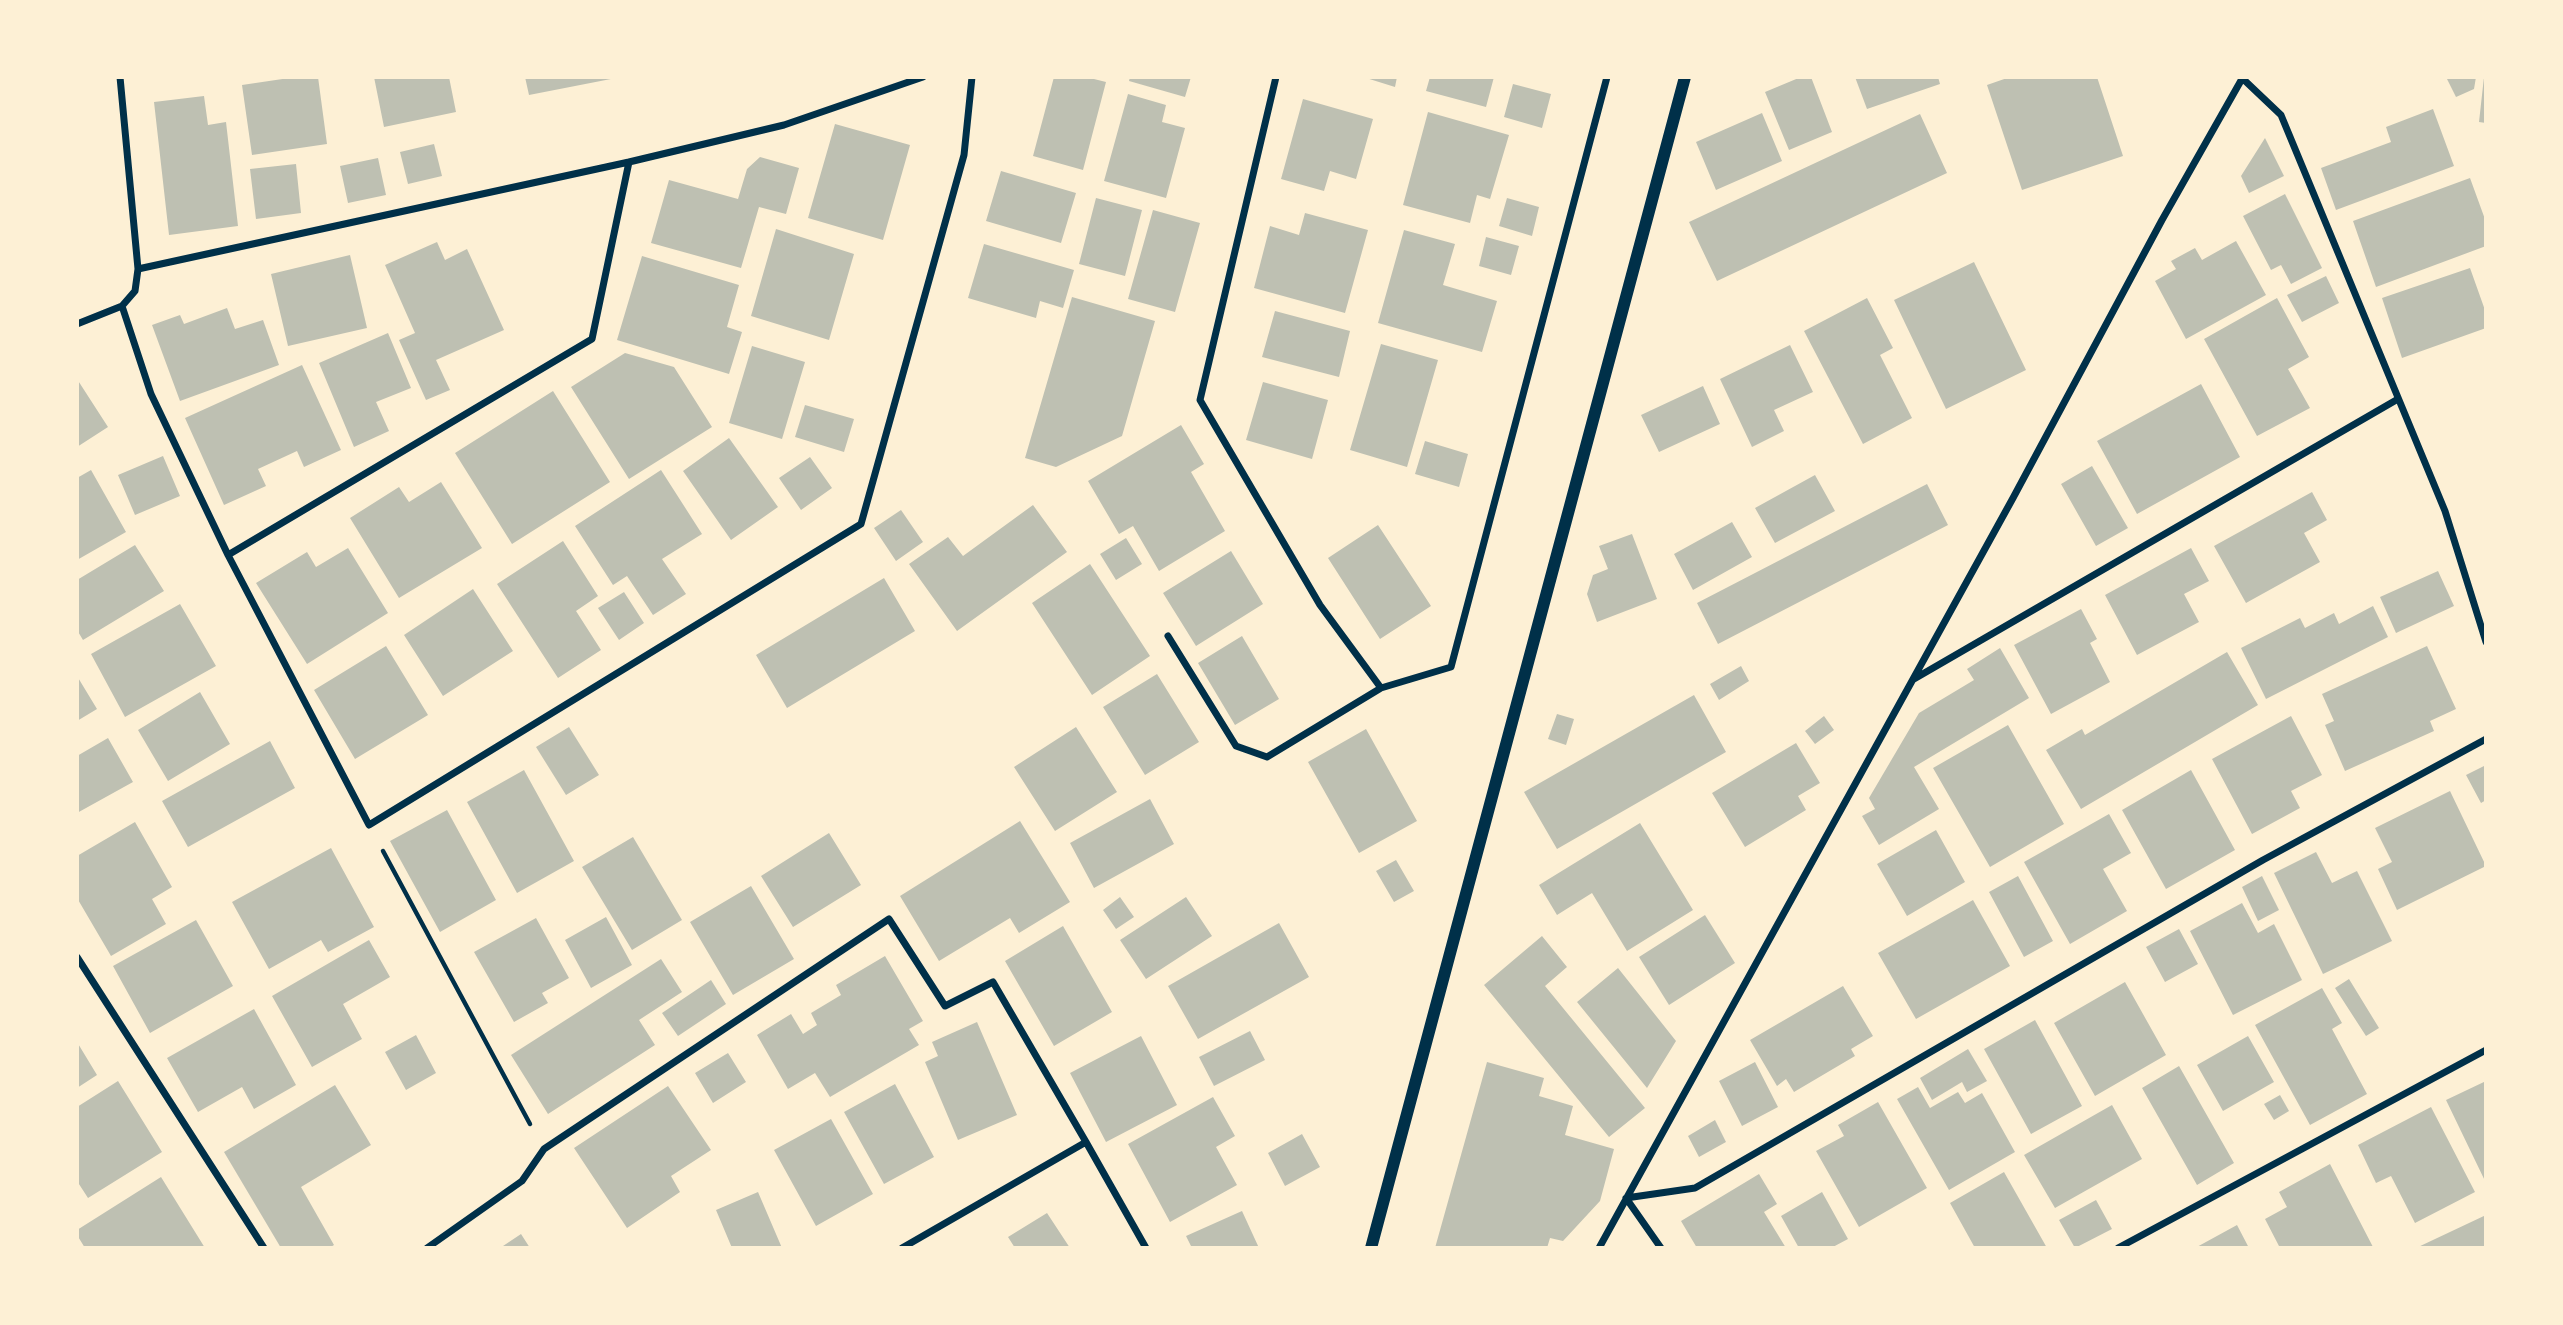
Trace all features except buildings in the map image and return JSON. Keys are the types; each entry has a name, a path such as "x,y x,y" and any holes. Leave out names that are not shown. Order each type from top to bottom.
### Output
{"street":[{"path":"77,324 122,306 135,291 138,269 120,77"},
{"path":"138,269 629,162 784,125 923,77"},
{"path":"122,306 151,394 228,555 369,825 861,524 964,155 972,77"},
{"path":"1276,77 1200,400 1320,605 1381,688"},
{"path":"1168,636 1236,746 1267,757 1381,688 1451,667 1607,77"},
{"path":"1371,1248 1685,77"},
{"path":"1600,1248 2242,77 2281,115 2445,511 2486,642"},
{"path":"228,555 592,339 629,162"},
{"path":"1912,680 2398,399"},
{"path":"1626,1198 1695,1188 2263,860 2486,739"},
{"path":"427,1248 522,1181 544,1149 889,919 945,1006 993,982 1146,1248"},
{"path":"77,957 264,1248"},
{"path":"2118,1248 2486,1050"},
{"path":"901,1248 1086,1142"},
{"path":"1626,1198 1661,1248"}],"path":[{"path":"369,825 544,1149"}]}
